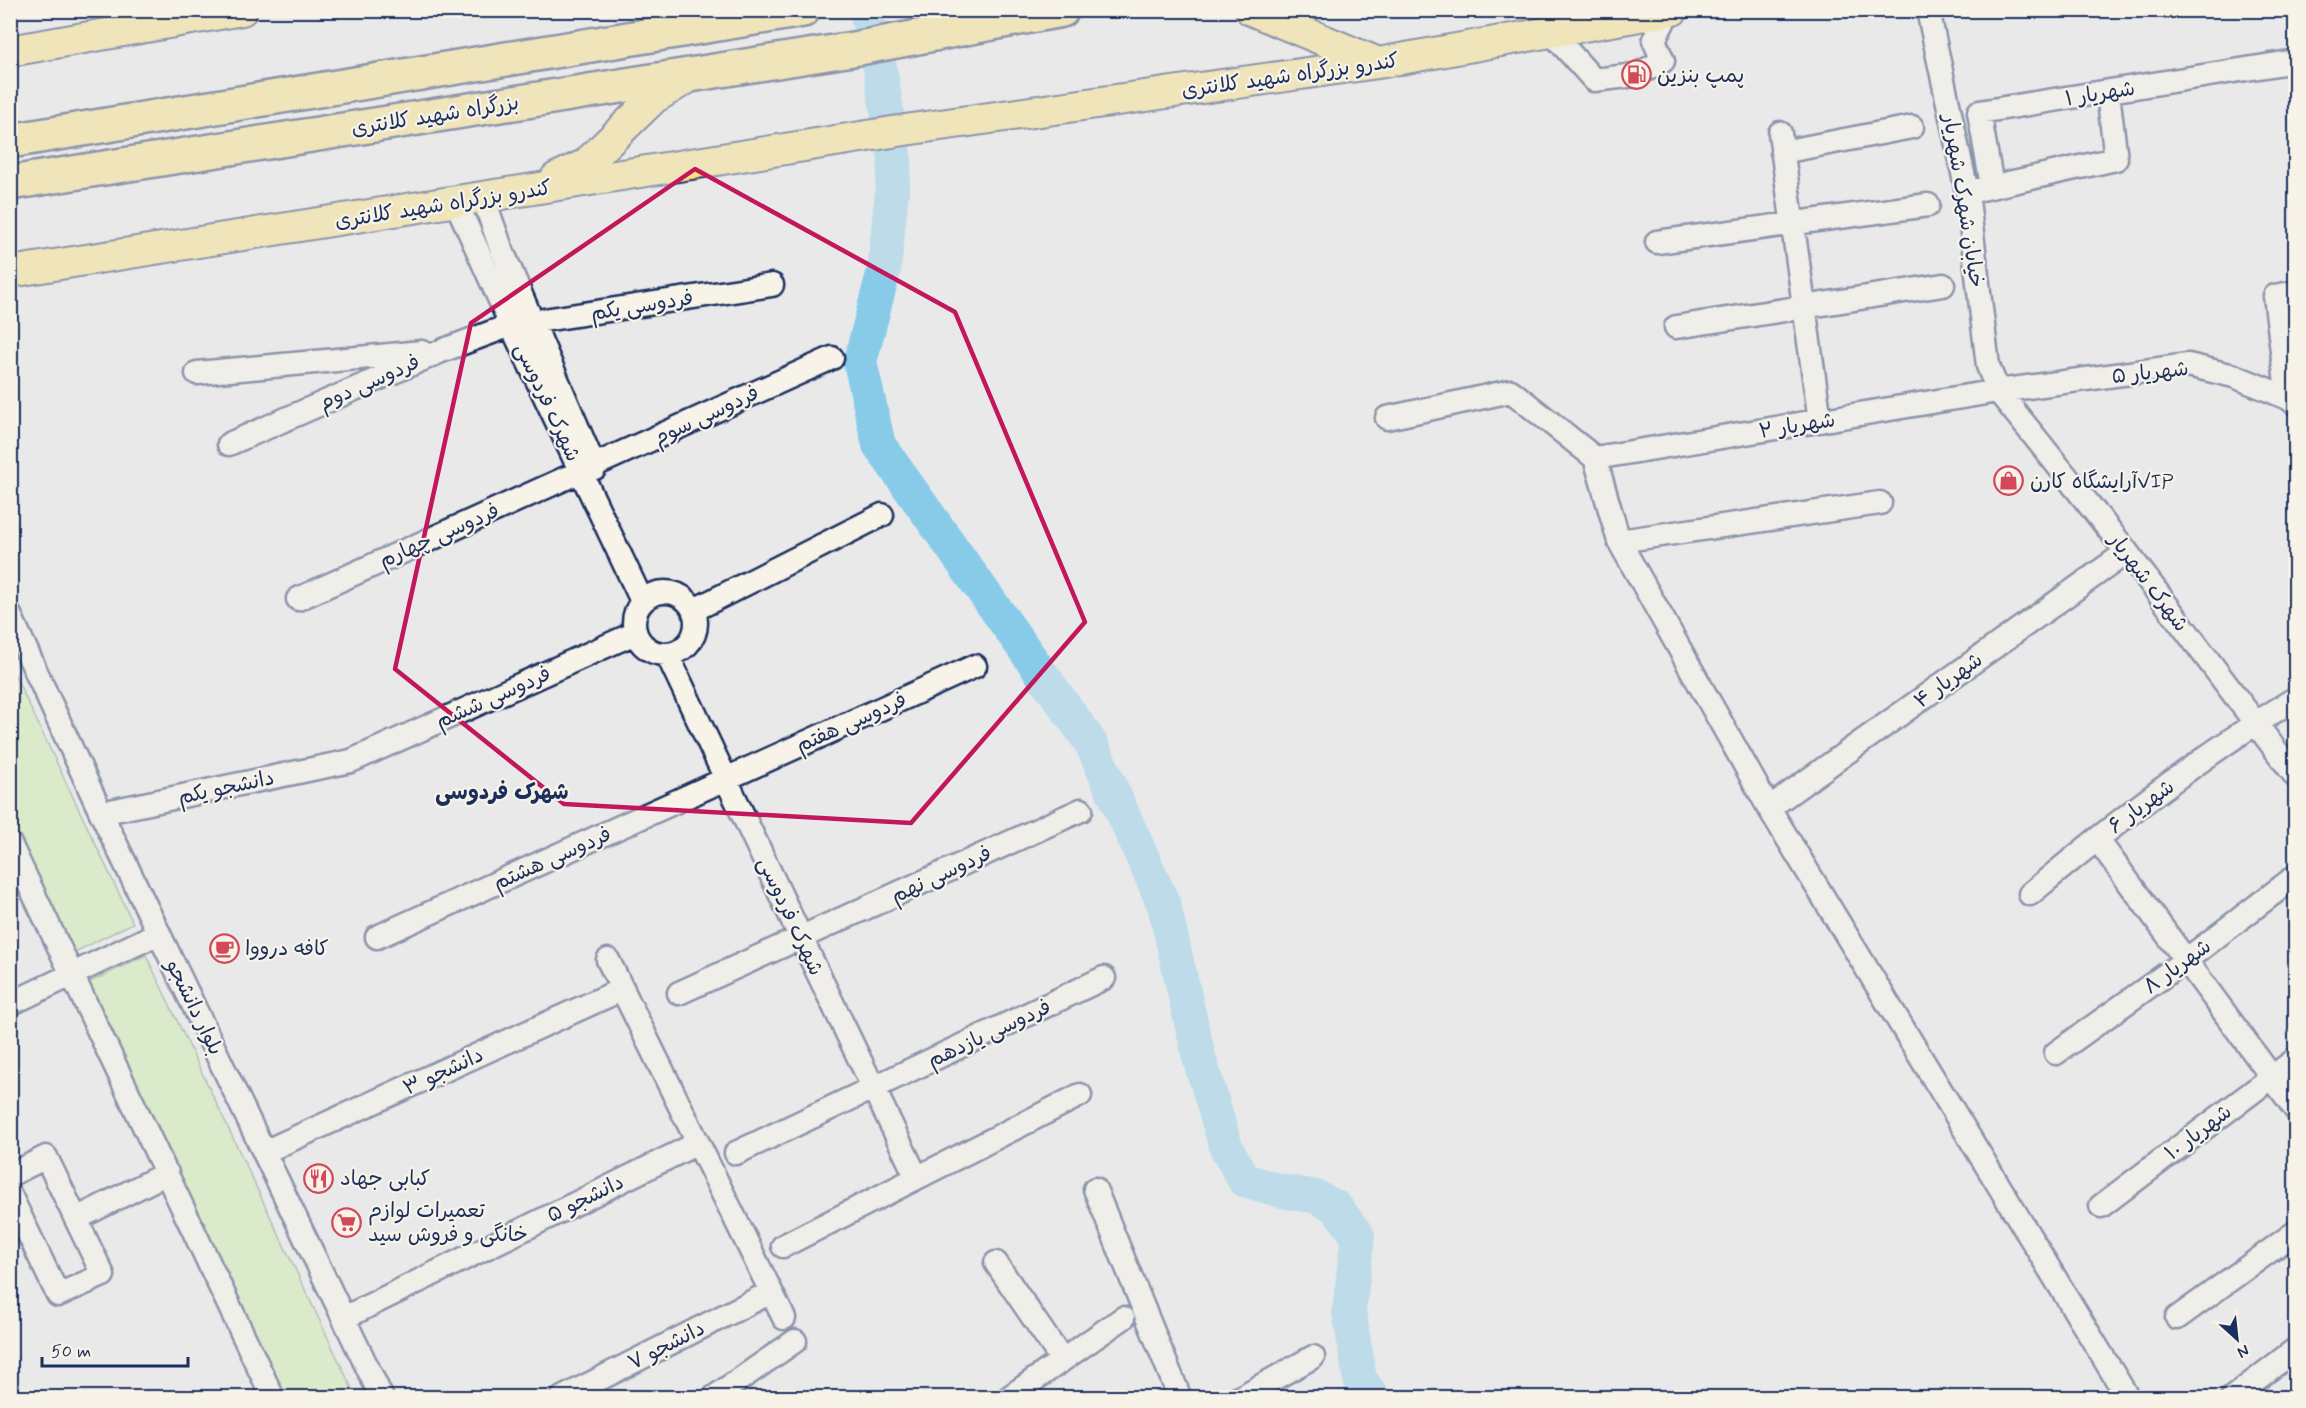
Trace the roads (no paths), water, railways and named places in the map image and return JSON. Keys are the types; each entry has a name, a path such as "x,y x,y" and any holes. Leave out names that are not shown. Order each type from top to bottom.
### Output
{"highway":[{"name":"بزرگراه شهید کلانتری","path":"10,141 803,10"},
{"name":"بزرگراه شهید کلانتری","path":"10,183 859,48 1062,10"}],"main road":[{"path":"10,51 159,17 242,10"},
{"path":"682,10 757,18"},
{"path":"1251,10 1378,63"},
{"name":"کندرو بزرگراه شهید کلانتری","path":"10,272 905,130 1378,63 1671,11"},
{"path":"529,191 586,164 654,98 695,74"}],"street":[{"name":"خیابان شهرک شهریار","path":"1928,10 1967,192 1988,366 1998,391"},
{"path":"1551,32 1594,80 1636,75 1663,61 1654,40 1671,11"},
{"name":"۱ شهریار","path":"1992,186 1979,112 2295,61"},
{"path":"1967,192 2116,159 2108,93"},
{"path":"1820,421 1781,142 1912,127"},
{"name":"شهرک فردوسی","path":"470,199 587,469 649,597"},
{"path":"1657,242 1928,205"},
{"name":"فردوسی یکم","path":"522,323 772,285"},
{"path":"1676,327 1943,285"},
{"path":"2292,401 2275,296 2295,292"},
{"name":"فردوسی دوم","path":"229,444 444,350 522,323"},
{"path":"197,373 444,350"},
{"name":"فردوسی سوم","path":"587,469 832,358"},
{"name":"۵ شهریار","path":"1998,391 2188,365 2234,376 2292,401"},
{"path":"1387,418 1511,391 1595,458 1618,541 1769,808 2128,1398"},
{"name":"۲ شهریار","path":"1595,458 1998,391"},
{"name":"شهرک شهریار","path":"1998,391 2127,552 2295,777"},
{"name":"فردوسی چهارم","path":"298,599 587,469"},
{"path":"1618,541 1880,503"},
{"path":"693,610 882,516"},
{"name":"شهریار ۴","path":"1769,808 2127,552"},
{"path":"670,592 680,595 693,610 695,630 692,639 672,653 659,654 644,646 635,633 634,616 649,597 670,592"},
{"name":"بلوار دانشجو","path":"10,615 101,813 382,1398"},
{"name":"فردوسی ششم","path":"351,761 635,633"},
{"name":"شهرک فردوسی","path":"672,653 922,1174"},
{"name":"فردوسی هفتم","path":"731,776 975,666"},
{"name":"شهریار ۶","path":"2030,894 2097,839 2255,723 2295,698"},
{"name":"دانشجو یکم","path":"101,813 351,761"},
{"name":"فردوسی هشتم","path":"377,937 731,776"},
{"name":"فردوسی نهم","path":"680,993 1081,810"},
{"path":"2097,839 2295,1110"},
{"path":"10,844 273,1398"},
{"name":"شهریار ۸","path":"2056,1053 2186,960 2295,876"},
{"path":"10,1004 159,933"},
{"path":"608,960 784,1318"},
{"name":"فردوسی یازدهم","path":"736,1153 1104,978"},
{"name":"دانشجو ۳","path":"264,1152 622,989"},
{"name":"شهریار ۱۰","path":"2101,1206 2295,1059"},
{"path":"783,1246 1080,1095"},
{"name":"دانشجو ۵","path":"344,1318 698,1143"},
{"path":"10,1175 46,1156 103,1275 58,1295 10,1195"},
{"path":"76,1219 167,1173"},
{"path":"1095,1189 1180,1398"},
{"path":"2177,1318 2295,1232"},
{"path":"996,1263 1062,1360"},
{"name":"دانشجو ۷","path":"562,1398 771,1292"},
{"path":"1008,1398 1123,1318"},
{"path":"713,1398 795,1341"},
{"path":"2232,1398 2295,1349"},
{"path":"1239,1398 1313,1357"}],"waterway":[{"path":"865,10 878,56 895,160 884,270 860,362 879,445 1091,743 1164,905 1199,1057 1226,1147 1244,1180 1281,1191 1317,1197 1336,1207 1358,1236 1349,1311 1360,1379 1374,1398"}],"place":[{"name":"پمپ بنزین","path":"1636,75"},
{"name":"آرایشگاه کارنVIP","path":"2009,481"},
{"name":"کافه درووا","path":"224,948"},
{"name":"کبابی جهاد","path":"319,1178"},
{"name":"تعمیرات لوازم خانگی و فروش سید","path":"347,1222"}],"district":[{"name":"شهرک فردوسی","path":"502,791"}]}
